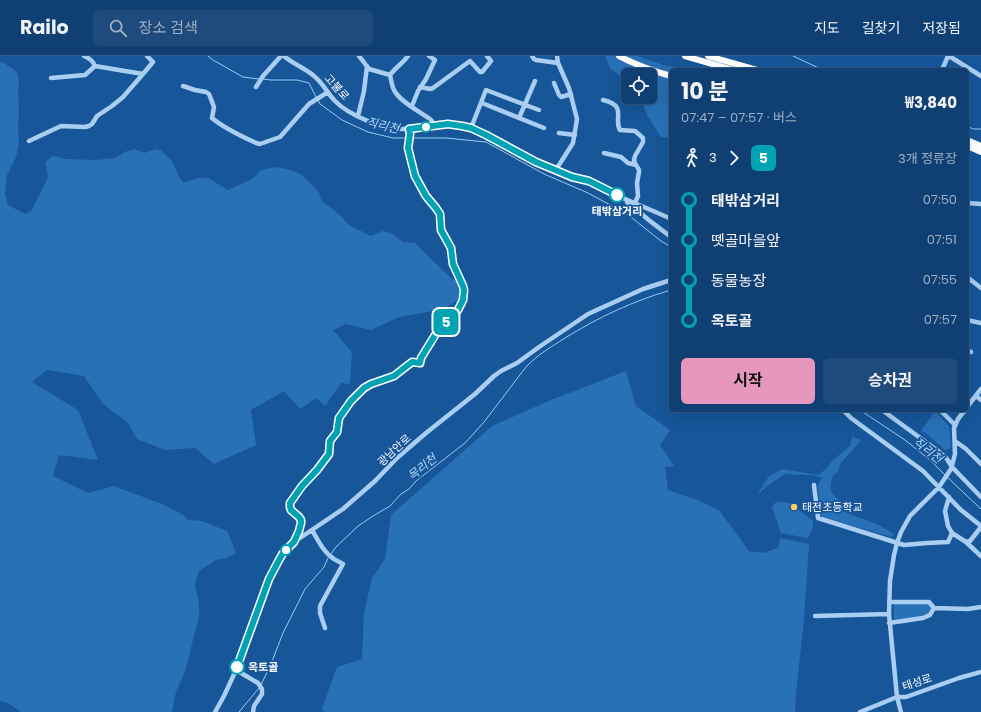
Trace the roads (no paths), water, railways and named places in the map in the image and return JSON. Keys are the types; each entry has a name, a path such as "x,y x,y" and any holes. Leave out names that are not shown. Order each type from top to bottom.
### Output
{"highway":[{"path":"619,56 646,68 669,75"},
{"path":"708,56 750,68"},
{"path":"687,57 716,68"},
{"path":"687,57 726,68"},
{"path":"969,141 981,146"},
{"path":"969,147 981,152"}],"street":[{"path":"84,56 93,62 95,66"},
{"path":"29,141 61,126 90,126 97,116 123,97 144,74 153,62 147,56"},
{"path":"256,87 263,76 282,56"},
{"name":"고불로","path":"282,56 315,76 340,105 358,116 379,125 409,132 448,124 471,128 536,162 572,177 594,183 622,198 669,218"},
{"path":"359,56 372,70 390,75"},
{"path":"408,56 405,61 396,67 390,75 392,86 397,95 430,119 434,126"},
{"path":"412,106 418,91 435,60 429,56"},
{"path":"420,87 430,89 433,88 469,58 480,72 482,72 491,62 486,56"},
{"path":"532,56 536,60 558,63"},
{"path":"554,170 571,146 575,135 577,119 571,94 558,63 557,56"},
{"path":"943,68 949,56 968,68"},
{"path":"51,78 85,74 95,66 144,74"},
{"path":"358,116 364,91 367,66"},
{"path":"969,68 981,76"},
{"path":"519,118 534,81"},
{"path":"554,83 561,97 571,94"},
{"path":"183,86 209,94 214,107 212,118 231,131 260,144 280,137 310,104 328,92"},
{"path":"471,128 486,90 539,110"},
{"path":"603,100 611,102 616,107 619,113 618,126 620,130 635,131 643,138 643,142 634,160 639,170 638,196 635,203"},
{"path":"482,103 544,128"},
{"path":"294,542 301,523 299,517 291,510 290,503 329,454 330,441 337,432 339,418 347,406 364,388 394,376 412,362 420,363 421,358 432,338 458,310 463,300 463,286 453,264 451,248 441,230 440,214 417,181 408,148 409,132"},
{"path":"558,133 575,135"},
{"path":"604,153 621,157 628,163 636,165"},
{"path":"622,198 669,235"},
{"path":"969,203 981,204"},
{"path":"969,278 981,288"},
{"name":"광남안로","path":"215,712 236,670 274,568 283,553 294,542 343,509 375,481 397,458 501,371 517,363 588,314 643,289 669,281"},
{"path":"969,320 981,323"},
{"path":"969,405 981,389"},
{"path":"976,396 981,400"},
{"path":"845,412 923,471 940,486 961,510 981,527 970,541 966,542"},
{"path":"885,412 938,451 946,459 951,468 981,497"},
{"path":"942,412 955,425"},
{"path":"901,712 897,697 888,614 890,581 897,542 910,516 940,486 951,468 955,454 955,425 963,412"},
{"path":"955,441 966,449 981,464"},
{"path":"814,485 818,518 904,545 948,542 952,533"},
{"path":"949,497 945,511 948,526 952,533 966,542 981,556"},
{"path":"312,530 322,547 333,559 343,564 320,606 320,612 325,628"},
{"path":"889,602 929,602 934,608"},
{"path":"934,608 981,607"},
{"path":"889,623 922,618 930,615 934,608"},
{"path":"815,616 888,614"},
{"path":"236,670 258,683 262,689 262,694 254,706 253,712"},
{"name":"태성로","path":"860,712 897,697 906,697 959,678 981,672"}],"waterway":[{"name":"직리천","path":"208,56 243,77 259,79"},
{"path":"793,56 819,68"},
{"name":"직리천","path":"263,79 297,80 309,83 316,97"},
{"name":"직리천","path":"318,100 320,104 342,120 368,132 393,138 407,138"},
{"path":"969,127 973,129 981,129"},
{"name":"직리천","path":"412,138 446,138 486,142 544,174 588,193 627,214 669,246"},
{"name":"목리천","path":"331,554 336,547 358,526 390,506 416,481 465,443 484,422 526,367 539,355 603,316 643,299 669,291"},
{"name":"직리천","path":"863,412 905,440 930,460 945,475"},
{"name":"직리천","path":"947,477 981,509"},
{"name":"목리천","path":"261,685 283,633 305,589 324,567 328,558"},
{"name":"목리천","path":"239,712 259,688"}],"place":[{"name":"태밖삼거리","path":"617,195"},
{"name":"태전초등학교","path":"794,507"},
{"name":"옥토골","path":"237,667"}]}
